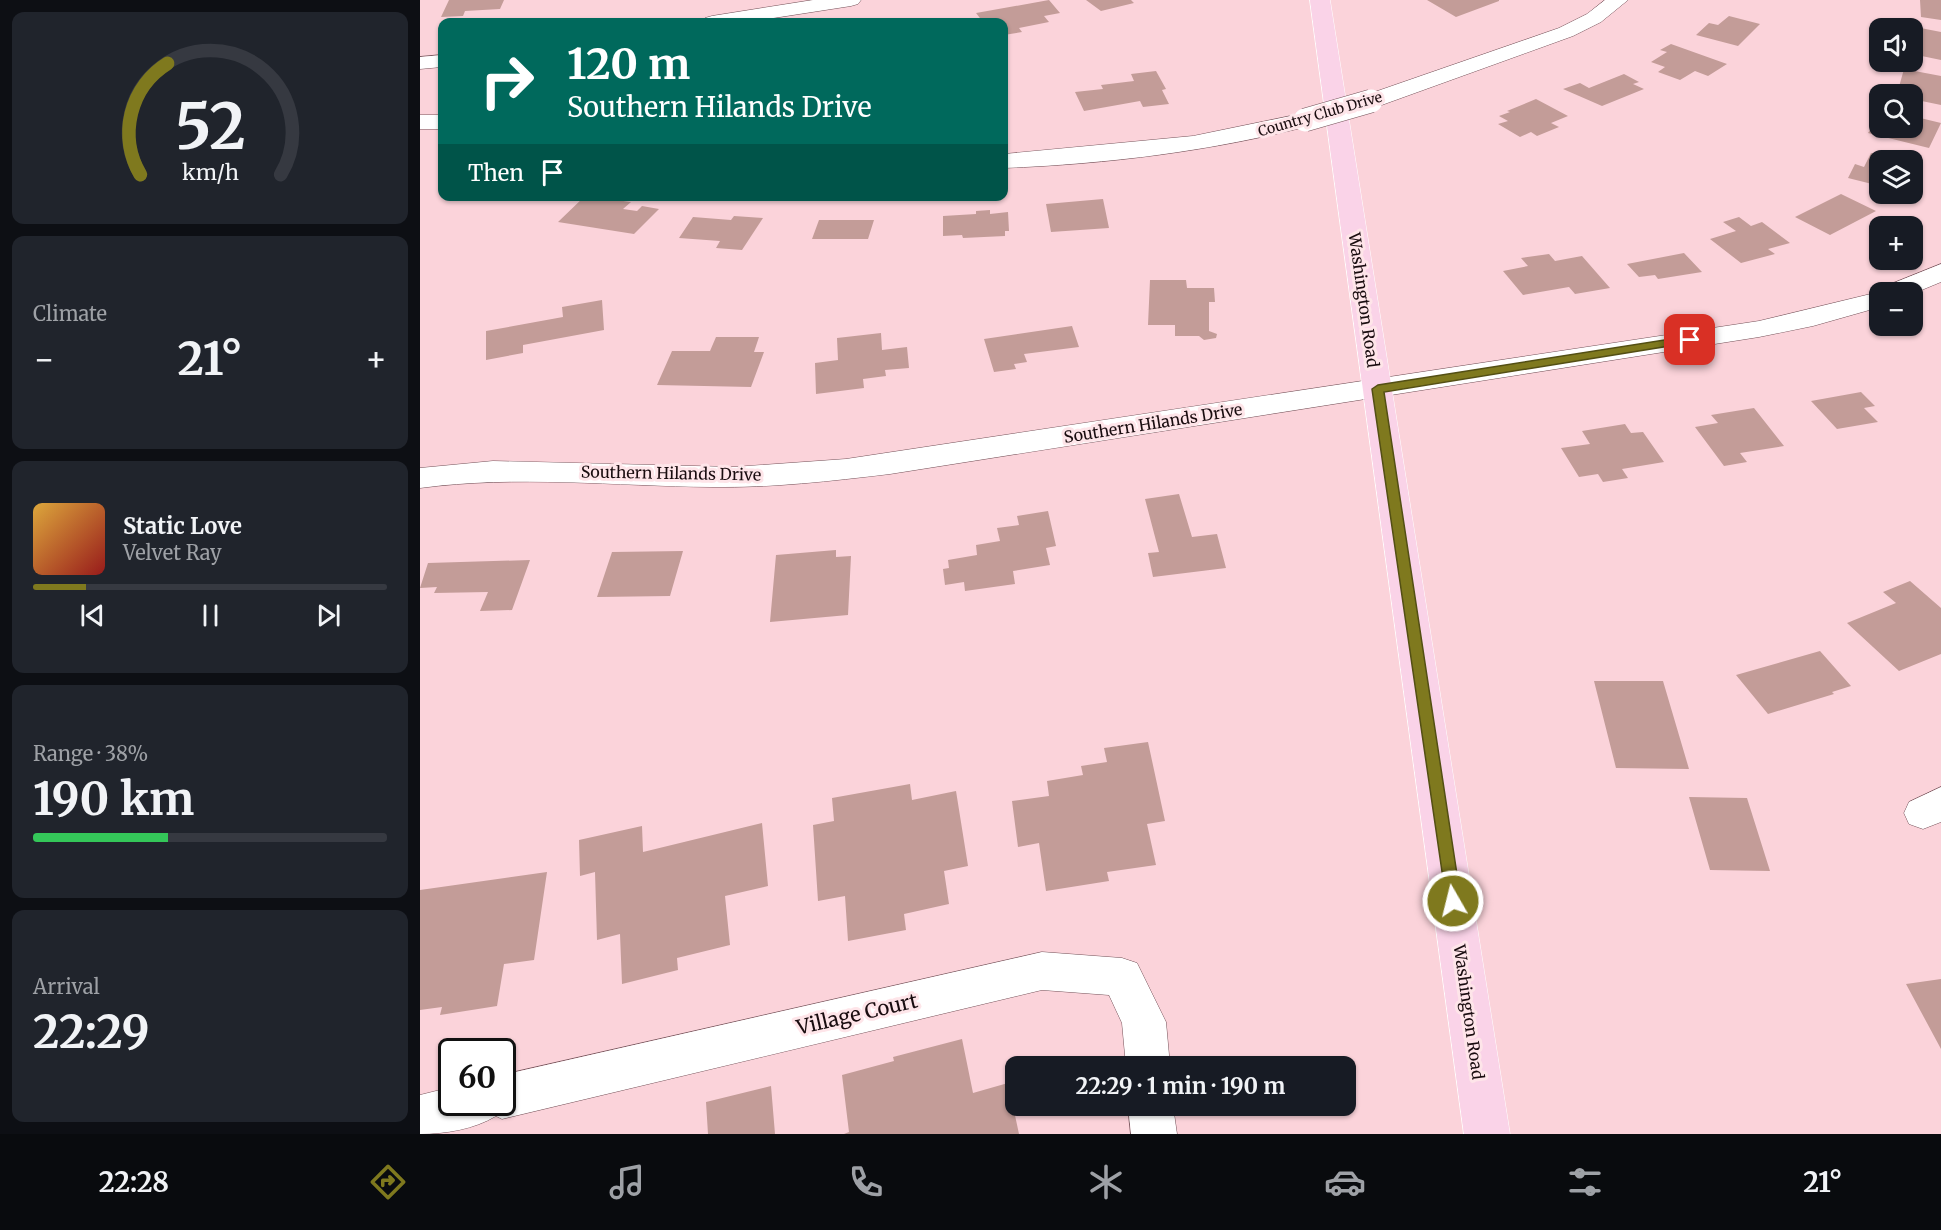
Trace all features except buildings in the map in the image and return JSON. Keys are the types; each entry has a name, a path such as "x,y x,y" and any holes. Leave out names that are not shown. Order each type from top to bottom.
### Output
{"main road":[{"name":"Washington Road","path":"1320,0 1487,1134"}],"street":[{"path":"737,18 851,0"},
{"name":"Country Club Drive","path":"1008,161 1187,145 1247,135 1305,120 1371,100 1566,32 1594,18 1618,0"},
{"path":"420,63 438,61"},
{"path":"420,122 438,122"},
{"path":"1919,282 1941,273"},
{"name":"Southern Hilands Drive","path":"420,478 515,470 715,477 826,471 1378,389 1759,329 1803,320 1869,301"},
{"name":"Village Court","path":"516,1094 1042,971 1122,977 1144,1022 1147,1056"},
{"path":"420,1117 438,1112"},
{"path":"1152,1116 1154,1134"}],"route":[{"path":"1453,901 1378,389 1690,340"}]}
